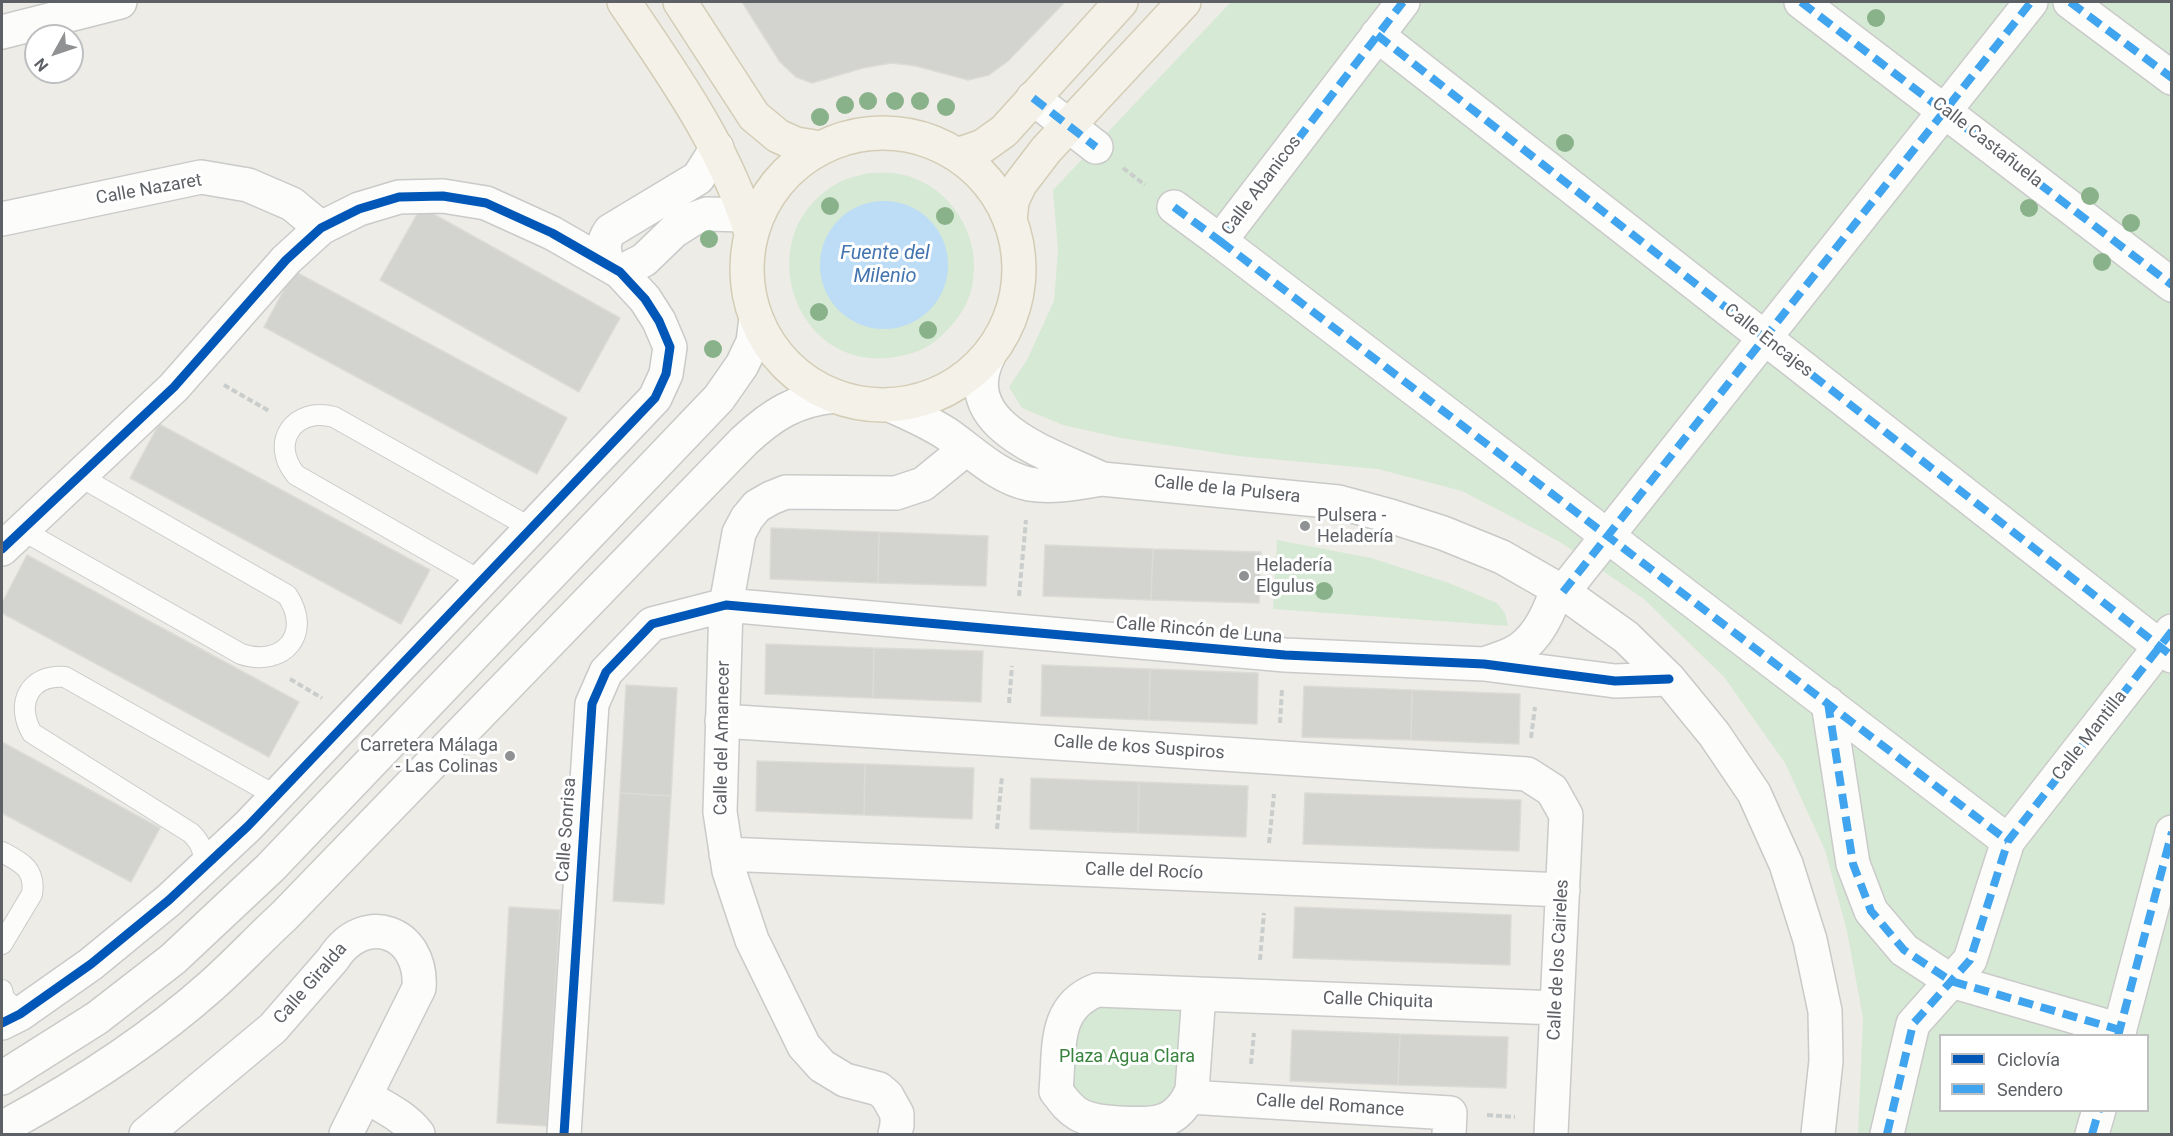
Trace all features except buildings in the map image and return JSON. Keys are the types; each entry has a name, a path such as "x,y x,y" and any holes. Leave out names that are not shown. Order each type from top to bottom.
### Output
{"main road":[{"path":"624,2 717,148 736,188 748,224 748,290 756,318 769,343 786,365 808,383 834,396 861,404 890,405 918,401 945,390 968,375 988,355 1004,331 1014,305 1019,277 1017,249 1010,221 997,196 979,173 957,155 929,141 904,135 876,133 847,138 821,148 797,163 777,183 748,224"},
{"path":"680,2 754,116 778,136 796,144 821,148"},
{"path":"957,155 983,146 1004,131 1121,2"},
{"path":"1010,221 1012,201 1020,184 1046,150 1184,2"}],"street":[{"path":"2,32 120,2"},
{"name":"Calle Abanicos","path":"1174,207 1220,241 1403,2"},
{"name":"Calle Castañuela","path":"1802,2 2172,285"},
{"name":"Calle Rincón de Luna","path":"1484,664 1513,653 1533,637 1544,622 1560,591 1608,536 2031,2"},
{"path":"2070,2 2172,78"},
{"name":"Calle Encajes","path":"1377,35 1764,339 2167,645"},
{"path":"1034,98 1096,147"},
{"path":"613,267 603,248 604,239 610,231 698,178 717,148"},
{"name":"Calle Nazaret","path":"2,219 201,177 248,185 292,204 321,228"},
{"path":"8,1009 91,964 169,900 276,796 655,398 666,374 670,347 659,321 645,299 613,267 552,233 486,203 443,196 399,197 358,209 321,228 286,260 174,387 12,539"},
{"path":"613,267 644,260 674,231 693,219 707,214 748,224"},
{"path":"637,216 650,226 656,236 657,248"},
{"path":"1220,241 2008,841 1970,960 1913,1024 1887,1134"},
{"path":"2,1078 96,1018 173,959 270,868 719,398 742,365 753,342 756,318"},
{"name":"Calle de la Pulsera","path":"988,355 979,383 982,398 1001,425 1014,436 1102,478"},
{"path":"2,1128 66,1093 138,1045 210,987 292,907 763,423 790,406 814,398 834,396"},
{"name":"Calle de la Pulsera","path":"890,405 921,419 1003,475 1029,484 1075,484 1102,478 1338,502 1390,516 1502,557 1560,591 1626,637 1669,679 1714,734 1754,793 1786,864 1810,940 1825,1011 1826,1061 1818,1134"},
{"name":"Calle del Amanecer","path":"895,1134 897,1114 887,1096 879,1089 845,1080 822,1066 804,1046 752,940 729,871 720,812 726,605 739,533 747,518 764,502 786,492 896,493 923,484 966,448"},
{"name":"Calle Rincón de Luna","path":"726,605 1285,655 1484,664 1615,681 1669,679"},
{"name":"Calle Sonrisa","path":"564,1134 592,704 606,672 652,624 726,605"},
{"name":"Calle Mantilla","path":"2008,841 2167,645"},
{"path":"1828,703 1853,864 1871,911 1904,950 1952,981 2119,1033 2172,832"},
{"name":"Calle de kos Suspiros","path":"722,721 1539,782"},
{"name":"Calle de los Caireles","path":"1539,782 1566,815 1552,1127"},
{"name":"Calle del Rocío","path":"726,854 1563,890"},
{"name":"Calle Giralda","path":"146,1134 273,1028 333,959 341,946 353,937 367,932 382,932 396,937 408,946 418,966 419,988 346,1134"},
{"name":"Calle Chiquita","path":"1189,1097 1176,1115 1163,1122 1148,1124 1098,1121 1081,1115 1066,1105 1056,1091 1063,1020 1071,1006 1082,996 1097,990 1557,1008"},
{"path":"1189,1097 1192,1090 1199,994"},
{"path":"365,1096 411,1125 418,1134"},
{"name":"Calle del Romance","path":"1189,1097 1346,1121 1449,1124"},
{"path":"2092,1134 2098,1112"}],"lane":[{"path":"481,581 296,475 289,467 284,445 287,434 294,425 302,418 313,414 334,417 531,528"},
{"path":"12,539 241,654 265,658 286,649 297,628 294,605 287,595 79,476"},
{"path":"202,868 203,849 191,833 32,733 24,714 28,693 35,685 54,676 65,677 276,796"},
{"path":"2,852 21,862 28,869 34,885 32,894 2,944"}],"path":[{"path":"1096,147 1174,207"},
{"path":"192,366 294,425"},
{"path":"253,657 352,716"},
{"path":"1539,672 1539,782"},
{"path":"1449,1124 1552,1127"}],"green space":[{"path":"1231,2 2171,2 2171,1134 1858,1134 1863,1018 1847,931 1825,850 1785,763 1724,677 1644,599 1560,542 1462,491 1378,469 1238,456 1121,438 1063,425 1022,408 1009,387 1027,360 1054,301 1058,250 1053,190"},
{"path":"868,173 899,174 918,180 934,189 948,201 959,216 973,250 972,287 963,310 941,337 907,355 888,358 854,355 826,341 806,319 793,292 789,262 795,232 811,205 838,183"},
{"path":"1277,540 1371,558 1449,583 1497,603 1505,613 1508,626 1273,609"},
{"name":"Plaza Agua Clara","path":"1199,994 1176,1115 1066,1105 1071,1006"}],"water":[{"name":"Fuente del Milenio","path":"884,201 909,206 930,219 943,240 948,265 943,290 930,311 909,324 884,329 859,324 838,311 825,290 820,265 825,240 838,219 859,206"}],"marked path":[{"path":"1174,207 1220,241 1403,2"},
{"path":"1801,2 2172,285"},
{"path":"1563,592 2031,2"},
{"path":"2070,2 2172,78"},
{"path":"1377,35 2172,656"},
{"path":"1033,98 1096,147"},
{"path":"1220,241 2008,841"},
{"path":"1887,1134 1913,1024 1970,960 2008,841 2172,631"},
{"path":"1828,703 1853,864 1871,911 1904,950 1951,981 2120,1030"},
{"path":"2119,1034 2172,832"},
{"path":"2092,1134 2098,1112"}],"cycle path":[{"path":"2,549 174,387 286,260 321,228 359,209 399,197 443,196 486,203 552,233 620,272 645,299 659,321 670,347 666,374 655,398 248,826 169,900 91,964 20,1014 2,1023"},
{"path":"564,1134 592,704 606,672 652,624 726,605 1285,655 1484,664 1615,681 1669,679"}],"place":[{"name":"Pulsera - Heladería","path":"1305,526"},
{"name":"Heladería Elgulus","path":"1244,576"},
{"name":"Carretera Málaga - Las Colinas","path":"510,756"}]}
